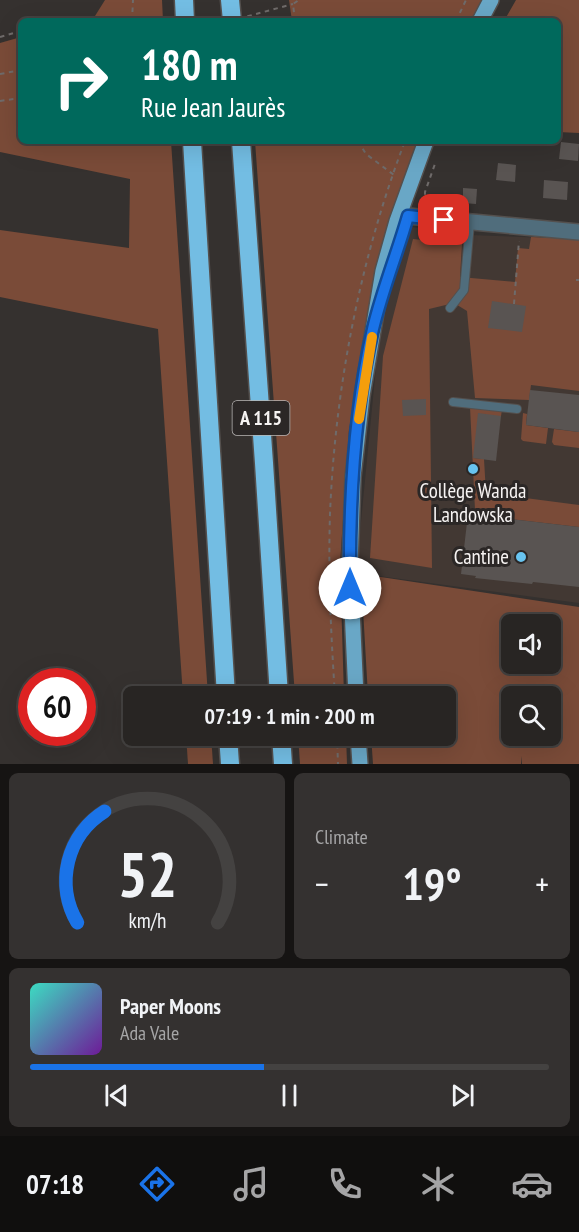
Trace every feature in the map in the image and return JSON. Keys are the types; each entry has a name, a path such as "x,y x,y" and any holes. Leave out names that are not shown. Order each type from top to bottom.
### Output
{"highway":[{"path":"183,0 185,18"},
{"path":"230,0 231,18"},
{"name":"A 115","path":"192,144 225,686"},
{"name":"A 115","path":"241,144 278,686"},
{"path":"229,746 230,764"},
{"path":"282,746 283,764"}],"main road":[{"path":"481,18 490,0"},
{"path":"355,686 350,588 352,506 362,396 383,271 425,144"},
{"path":"373,328 431,144"},
{"path":"359,746 360,764"}],"street":[{"path":"408,216 579,232"}],"lane":[{"path":"450,308 464,290 470,223"},
{"path":"453,402 517,409"}],"path":[{"path":"132,18 133,0"},
{"path":"242,18 293,4 299,0"},
{"path":"457,18 466,0"},
{"path":"293,4 295,18"},
{"path":"0,36 18,32"},
{"path":"0,74 18,71"},
{"path":"0,100 18,98"},
{"path":"360,144 366,154 394,175"},
{"path":"425,192 435,161"},
{"path":"514,304 520,227"},
{"path":"337,746 338,764"}],"shaded area":[{"path":"105,0 162,0 163,18 88,18 95,16"},
{"path":"289,0 482,0 473,18 292,18"},
{"path":"516,0 579,0 579,133 561,132 561,18 506,18"},
{"path":"18,38 18,144 171,144 207,686 182,686 158,329 0,297 0,230 129,248 130,179 0,152 0,43"},
{"path":"255,144 419,144 369,325 349,429 340,564 344,686 294,686"},
{"name":"Collège Wanda Landowska","path":"412,227 470,235 579,239 579,603 356,573 380,326"},
{"path":"531,237 579,239 579,391 531,385 529,400 475,398 467,311 454,303 429,309 432,568 370,558 383,356 413,239 462,244 460,277 515,282 518,248 529,249"},
{"path":"470,407 502,410 501,416 473,458 484,459 486,493 579,505 579,527 468,514 467,512 475,510"},
{"path":"523,413 527,414 526,425 548,428 546,444 521,439"},
{"path":"554,429 579,432 579,448 554,445 552,442"},
{"path":"361,574 579,607 579,764 522,764 522,756 521,764 373,764 372,746 456,746 456,686 367,686"},
{"path":"187,746 212,746 213,764 188,764"},
{"path":"299,746 346,746 347,764 300,764"}],"building":[{"path":"561,142 579,144 578,161 559,159"},
{"path":"498,163 516,165 515,182 496,180"},
{"path":"544,180 568,182 567,200 543,198"},
{"path":"463,188 477,189 476,204 463,203"},
{"path":"492,301 526,306 522,332 488,328"},
{"path":"530,390 579,395 579,432 526,425"},
{"path":"426,399 426,415 403,416 402,400"},
{"name":"Collège Wanda Landowska","path":"478,413 501,416 496,461 473,458"},
{"name":"Cantine","path":"468,514 579,527 579,587 475,578 476,576 461,574"}],"slow traffic":[{"path":"359,419 372,337"}],"place":[{"name":"Collège Wanda Landowska","path":"473,469"},
{"name":"Cantine","path":"521,557"}],"route":[{"path":"350,588 353,477 362,396 373,328 408,216 444,220"}]}
